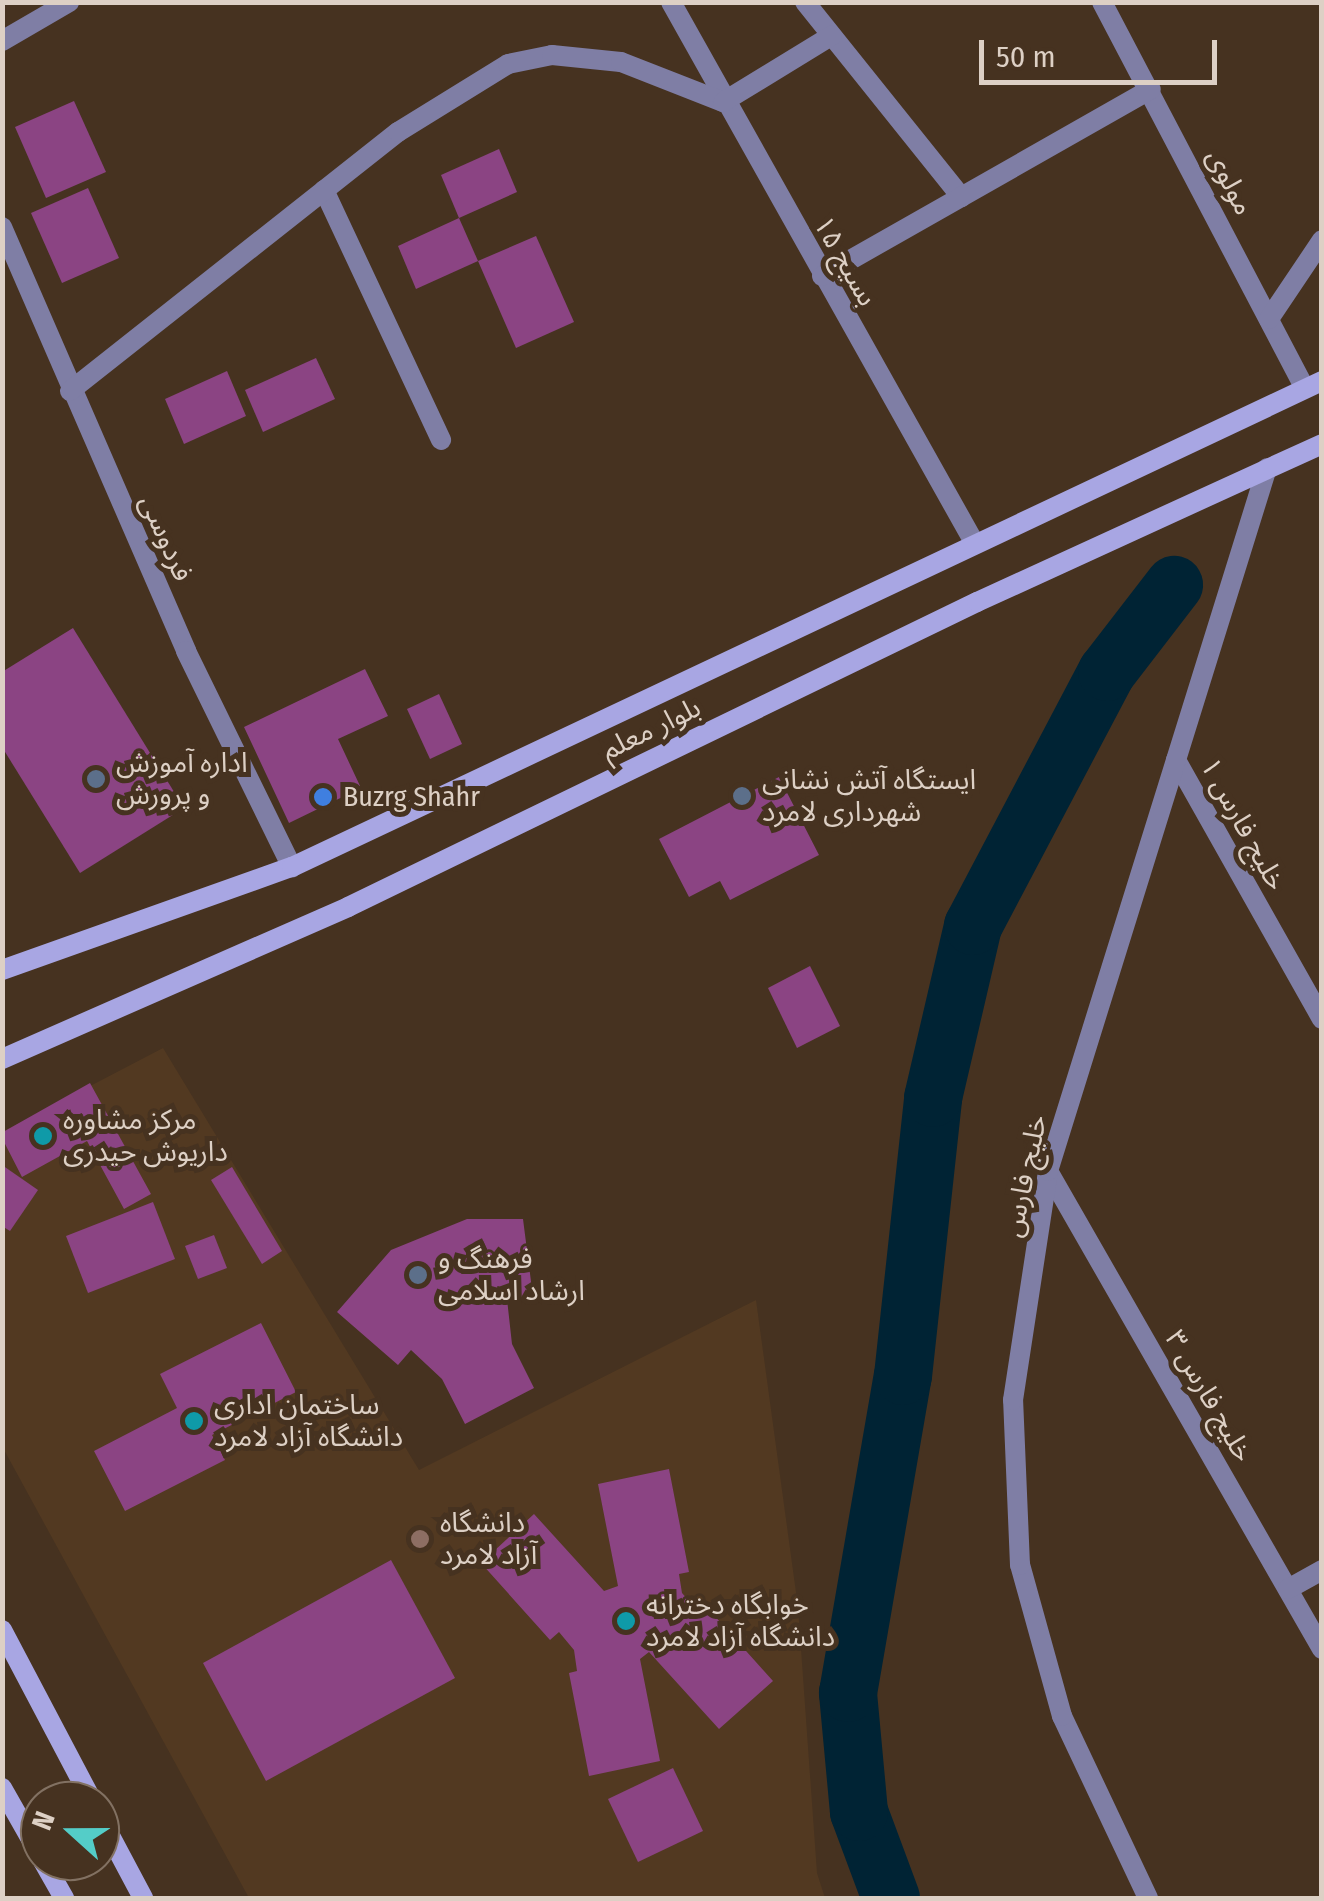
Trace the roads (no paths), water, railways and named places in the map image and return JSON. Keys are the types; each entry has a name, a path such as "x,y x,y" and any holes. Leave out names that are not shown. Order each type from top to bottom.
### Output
{"street":[{"path":"2,41 69,2"},
{"name":"بسیج ۱۵","path":"671,2 723,102 975,544"},
{"path":"805,2 961,197"},
{"name":"مولوی","path":"1102,2 1152,89 1269,319 1313,385"},
{"path":"70,391 398,132 508,64 552,55 622,62 723,102 830,36"},
{"path":"822,276 1152,89"},
{"path":"324,190 442,440"},
{"name":"فردوسی","path":"2,227 70,391 292,867"},
{"path":"1269,319 1322,240"},
{"name":"بلوار معلم","path":"7,971 292,867 1313,385"},
{"name":"بلوار معلم","path":"2,1058 348,907 1322,444"},
{"name":"خلیج فارس","path":"1148,1898 1062,1716 1020,1565 1013,1400 1048,1171 1267,468"},
{"name":"خلیج فارس ۱","path":"1176,760 1322,1019"},
{"path":"2,1040 32,1046"},
{"name":"خلیج فارس ۳","path":"1048,1171 1322,1649"},
{"path":"1288,1590 1322,1570"},
{"path":"2,1630 81,1781"},
{"path":"2,1788 20,1820"},
{"path":"120,1856 142,1898"}],"waterway":[{"path":"891,1898 859,1812 848,1693 903,1376 933,1098 973,926 1107,672 1174,585"}],"place":[{"name":"اداره آموزش و پرورش","path":"96,779"},
{"name":"ایستگاه آتش نشانی شهرداری لامرد","path":"742,796"},
{"name":"Buzrg Shahr","path":"323,797"},
{"name":"مرکز مشاوره داریوش حیدری","path":"43,1136"},
{"name":"فرهنگ و ارشاد اسلامی","path":"418,1275"},
{"name":"ساختمان اداری دانشگاه آزاد لامرد","path":"194,1421"},
{"name":"دانشگاه آزاد لامرد","path":"420,1539"},
{"name":"خوابگاه دخترانه دانشگاه آزاد لامرد","path":"626,1621"}]}
